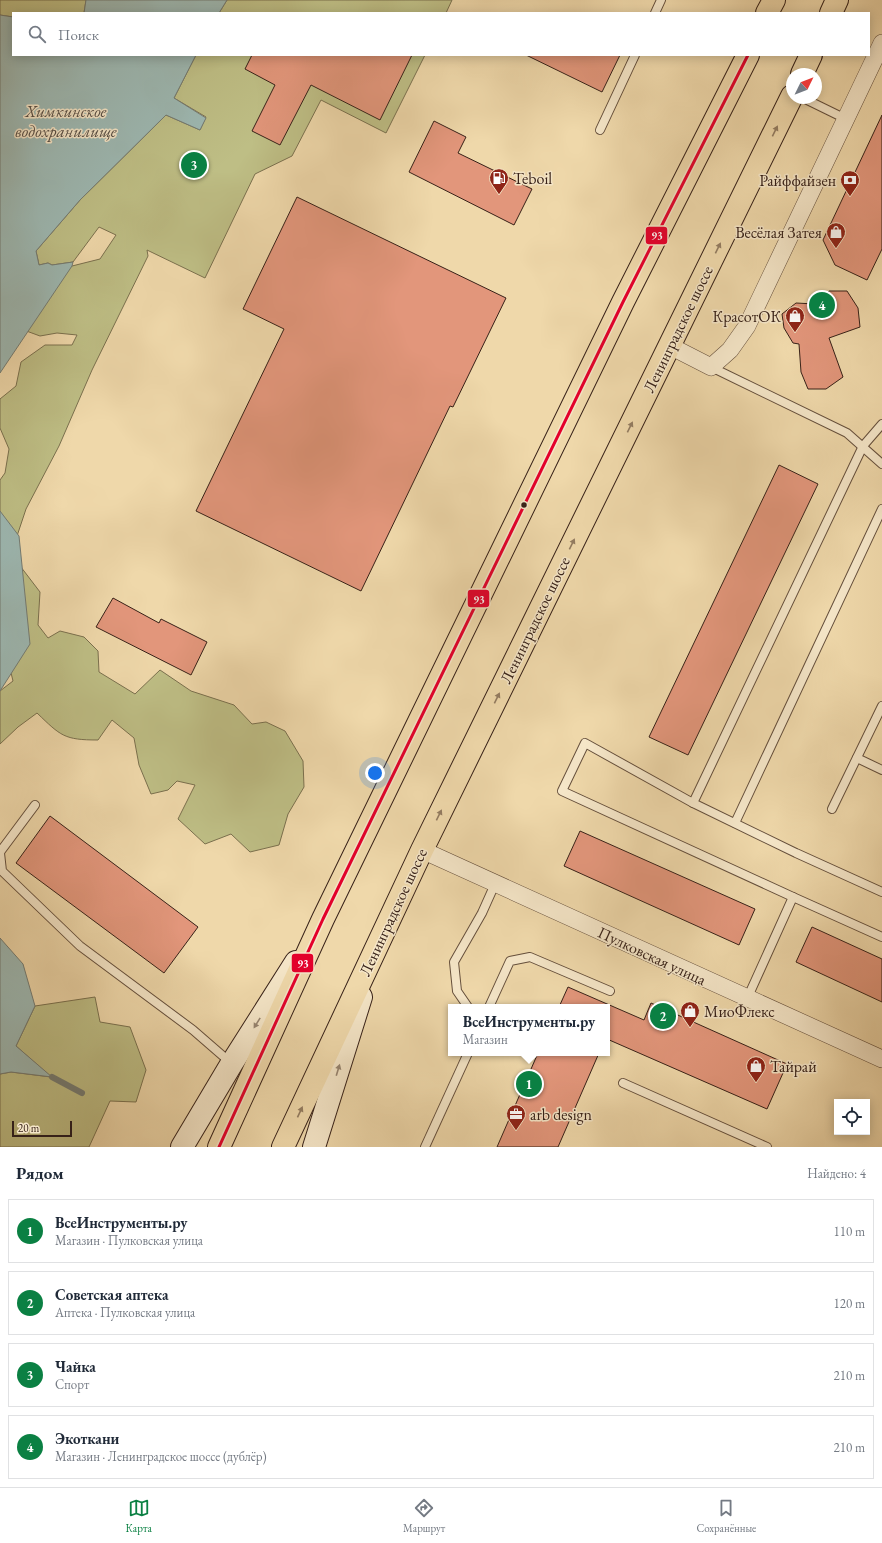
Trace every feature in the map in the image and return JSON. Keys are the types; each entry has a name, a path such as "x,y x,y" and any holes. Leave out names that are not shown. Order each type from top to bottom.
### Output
{"main road":[{"path":"768,12 774,0"},
{"path":"831,12 837,0"},
{"path":"219,1147 323,919 623,302 747,56"},
{"path":"805,68 811,56"},
{"name":"Ленинградское шоссе","path":"283,1147 422,850 788,104"},
{"path":"182,1147 232,1063 323,919"},
{"path":"314,1147 378,944"}],"street":[{"path":"670,346 711,367 730,350 747,326 882,43"},
{"name":"Пулковская улица","path":"422,850 746,999 882,1059"}],"lane":[{"path":"655,12 661,0"},
{"path":"600,130 636,56"},
{"path":"815,104 846,119"},
{"path":"711,367 847,433 882,464"},
{"path":"693,803 863,446 882,424"},
{"path":"735,823 882,509"},
{"path":"832,809 882,706"},
{"path":"882,892 693,803 585,743 562,791 882,937"},
{"path":"857,758 882,770"},
{"path":"35,805 0,853 2,871 80,946 193,1030 232,1063"},
{"path":"466,1004 457,991 454,962 482,914 495,884"},
{"path":"746,999 793,897"},
{"path":"490,1004 510,961 530,957 610,991"},
{"path":"425,1147 467,1056"},
{"path":"623,1083 767,1147"}],"green space":[{"path":"0,0 86,0 84,12 12,12 12,17 0,15"},
{"path":"227,0 452,0 446,12 220,12"},
{"path":"195,56 424,56 386,133 321,100 292,156 255,174 205,278 147,250 148,256 92,370 59,446 26,509 11,554 40,592 38,625 48,638 60,631 84,637 98,651 99,672 135,694 160,670 191,691 234,705 252,724 266,722 285,731 303,761 304,787 288,814 279,845 250,852 231,834 205,844 178,819 195,785 177,781 168,790 151,794 139,765 134,738 112,720 98,740 87,740 70,738 58,732 37,713 18,727 0,744 0,691 13,681 4,644 0,640 0,480 5,473 9,449 0,428 0,399 16,386 21,362 45,345 72,345 77,335 57,333 40,336 21,329 52,286 72,266 100,259 116,235 99,227 73,262 52,265 48,263 39,265 36,251 80,200 166,115 200,130 206,117 174,98"},
{"path":"95,997 100,1022 130,1027 146,1070 136,1102 110,1101 89,1147 0,1147 0,1074 11,1072 51,1077 16,1046 35,1006"}],"water":[{"path":"86,0 227,0 220,12 84,12"},
{"name":"Химкинское водохранилище","path":"0,15 12,17 12,56 195,56 174,98 206,118 200,130 166,115 80,200 36,251 39,265 48,263 52,265 73,262 72,266 0,373"},
{"path":"0,511 19,536 30,644 0,691"},
{"path":"0,938 23,964 35,1006 16,1046 52,1077 11,1072 0,1074"}],"building":[{"path":"252,56 412,56 380,120 311,85 280,145 252,131 275,85 245,69"},
{"path":"528,56 620,56 602,92"},
{"path":"882,115 882,249 867,280 835,265 823,240"},
{"path":"434,121 466,137 458,153 532,189 514,225 409,172"},
{"path":"297,197 506,298 453,407 450,406 361,591 196,511 284,329 243,309"},
{"path":"829,291 847,291 858,308 860,327 829,338 843,377 826,389 808,389 801,372 799,344 793,343 784,328 782,314 796,303 815,304"},
{"path":"779,465 818,484 688,755 649,737"},
{"path":"113,598 159,623 161,619 207,642 191,675 96,627"},
{"path":"50,816 198,927 164,973 16,863"},
{"path":"580,831 755,909 739,945 564,866"},
{"path":"812,927 882,959 882,1002 796,962"},
{"path":"568,987 607,1004 560,1004"},
{"path":"651,1003 787,1064 767,1109 610,1040 610,1005 644,1020"},
{"path":"537,1056 598,1056 558,1147 497,1147"}],"waterway":[{"path":"52,1077 82,1093"}],"transit line":[{"name":"93","path":"219,1147 323,919 623,302 747,56"}],"place":[{"name":"Чайка","path":"194,165"},
{"name":"Teboil","path":"499,195"},
{"name":"Райффайзен","path":"850,197"},
{"name":"Весёлая Затея","path":"836,249"},
{"name":"Экоткани","path":"822,305"},
{"name":"КрасотОК","path":"795,333"},
{"name":"Советская аптека","path":"663,1016"},
{"name":"МиоФлекс","path":"690,1028"},
{"name":"Тайрай","path":"756,1083"},
{"name":"ВсеИнструменты.ру","path":"529,1084"},
{"name":"arb design","path":"516,1131"}]}
